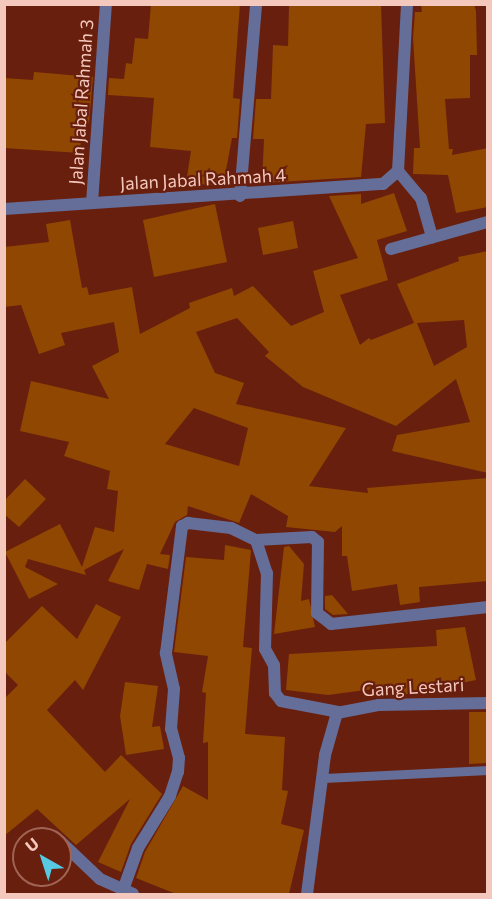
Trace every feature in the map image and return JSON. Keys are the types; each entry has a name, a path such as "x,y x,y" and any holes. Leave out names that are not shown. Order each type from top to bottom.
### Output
{"street":[{"name":"Jalan Jabal Rahmah 3","path":"92,203 106,4"},
{"path":"240,196 256,4"},
{"path":"407,4 398,171 421,198 432,237"},
{"name":"Jalan Jabal Rahmah 4","path":"4,209 240,196 383,184 398,171"},
{"path":"391,249 488,222"},
{"path":"72,853 99,879 128,892 138,848 170,796 178,772 179,758 171,729 174,688 166,653 180,530 188,523 231,528 256,540 312,537 318,542 317,613 331,624 488,607"},
{"path":"256,540 267,573 265,649 274,668 275,693 281,701 338,712"},
{"name":"Gang Lestari","path":"307,894 324,778 325,755 338,712 379,705 488,703"}],"lane":[{"path":"324,778 488,770"}],"building":[{"path":"151,4 240,4 233,98 240,99 237,138 232,138 223,186 186,183 191,151 150,147 154,98 108,95 109,78 124,79 126,63 132,64 135,38 148,39"},
{"path":"289,4 381,4 385,123 366,124 361,177 262,183 264,139 253,139 256,99 271,99 273,45 288,46"},
{"path":"421,4 474,4 477,55 470,55 470,98 445,99 449,149 453,149 452,155 488,148 488,207 456,213 448,175 413,174 414,148 420,148 413,38 415,12 422,12"},
{"path":"34,72 93,77 89,123 82,123 80,153 4,148 4,78 33,80"},
{"path":"394,193 407,231 377,240 388,280 340,295 360,345 369,338 371,340 414,323 397,284 459,261 458,257 488,251 488,473 392,451 397,435 470,422 456,379 396,426 303,387 265,356 269,352 237,318 196,332 215,373 244,383 236,404 346,428 309,486 368,493 367,488 488,478 488,581 419,587 420,602 400,605 397,584 352,591 347,556 342,556 342,526 335,532 286,527 288,516 251,494 239,523 188,506 187,515 175,522 160,554 170,555 168,569 147,564 139,590 108,581 124,549 84,570 86,575 28,559 25,567 58,584 29,599 5,552 60,524 82,567 95,527 114,532 118,491 107,489 110,471 64,456 69,442 20,431 31,381 109,399 92,366 119,352 114,322 61,333 65,345 39,354 21,305 4,307 4,247 49,242 46,224 70,220 82,288 87,287 89,295 132,287 140,334 190,308 189,303 232,288 234,296 253,286 291,326 324,312 313,271 358,258 329,196 361,194 361,204","holes":["464,320 467,347 434,366 417,323","194,408 248,428 239,466 165,444"]},
{"path":"215,204 227,262 154,277 143,220"},
{"path":"293,221 298,248 263,255 258,228"},
{"path":"25,479 46,499 19,527 4,514 4,501"},
{"path":"225,545 251,550 243,647 252,648 245,734 285,737 282,790 288,791 281,824 304,830 289,894 176,894 136,878 145,852 183,786 208,800 208,742 203,743 206,693 202,692 208,656 174,652 186,557 224,560"},
{"path":"289,546 304,564 301,601 309,599 315,627 274,634 284,547"},
{"path":"332,595 348,614 333,615 325,609 325,596"},
{"path":"96,604 121,617 83,690 75,680 47,710 105,772 121,755 162,794 131,844 121,872 98,862 130,799 76,845 72,841 72,827 56,827 37,809 12,827 4,836 4,699 18,685 4,671 4,644 42,606 77,639"},
{"path":"465,627 476,680 398,696 396,686 328,695 286,690 289,654 437,646 436,630"},
{"path":"125,682 158,686 152,727 160,726 164,749 126,755 120,716"},
{"path":"469,712 488,712 488,763 469,764"}]}
